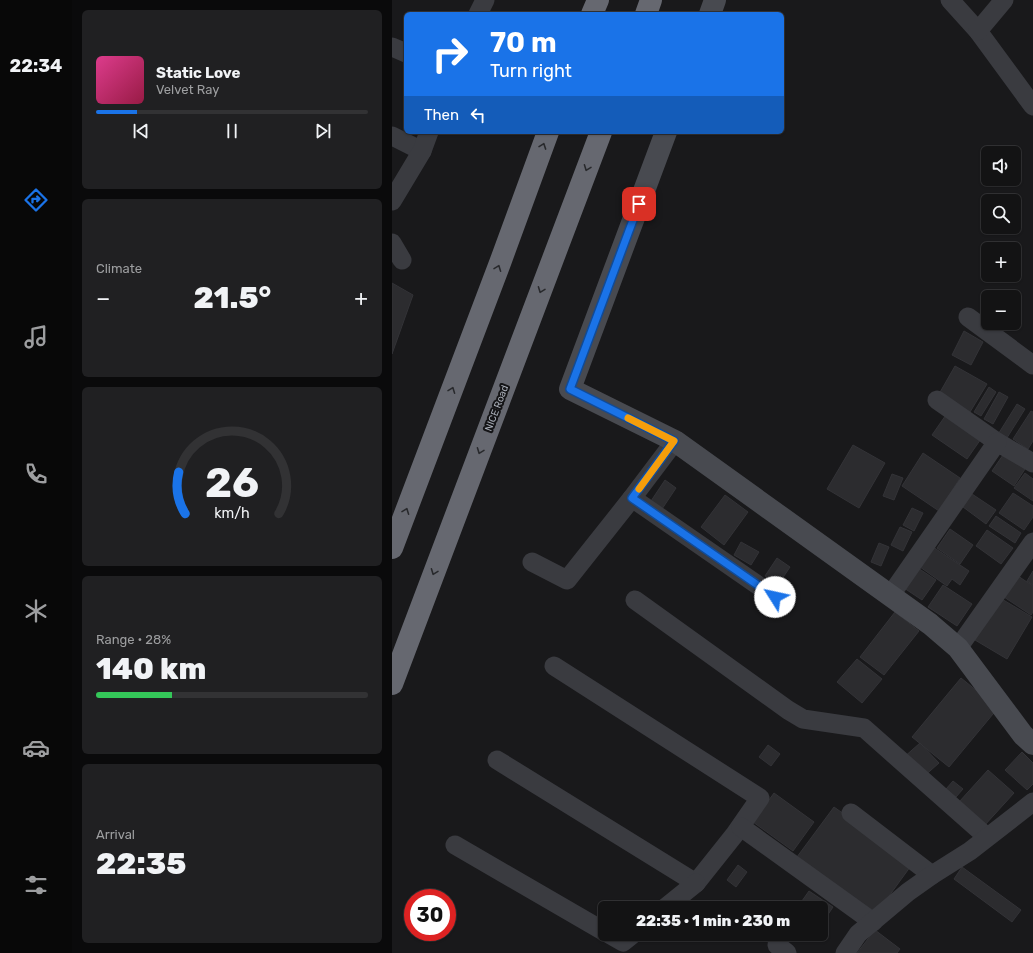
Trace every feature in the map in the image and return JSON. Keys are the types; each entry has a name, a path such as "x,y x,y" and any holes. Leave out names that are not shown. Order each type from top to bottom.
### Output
{"highway":[{"path":"593,12 598,0"},
{"path":"647,12 651,0"},
{"path":"392,548 547,134"},
{"name":"NICE Road","path":"392,684 600,134"}],"street":[{"path":"479,12 485,0"},
{"path":"711,12 715,0"},
{"path":"950,0 978,31 1033,106"},
{"path":"978,31 1004,0"},
{"path":"392,47 404,52"},
{"path":"392,201 422,150 427,134"},
{"path":"665,134 570,389 674,441 930,624 958,648 1023,735 1033,744"},
{"path":"392,136 422,150"},
{"path":"392,243 402,260"},
{"path":"968,317 1033,365"},
{"path":"937,400 997,442 1033,463"},
{"path":"532,562 567,580 632,498 674,441"},
{"path":"890,596 997,442"},
{"path":"632,498 775,597"},
{"path":"958,648 1033,542"},
{"path":"635,600 788,710 804,719 864,728 987,837"},
{"path":"554,666 760,798 736,834 696,883 674,901"},
{"path":"496,760 696,883"},
{"path":"845,953 858,934 908,892 970,851 1033,802"},
{"path":"851,813 932,875"},
{"path":"741,827 873,922"},
{"path":"455,845 598,928"}],"building":[{"path":"392,283 413,295 392,354"},
{"path":"964,331 983,342 971,365 952,355"},
{"path":"955,366 987,384 970,412 939,394"},
{"path":"989,387 996,392 981,416 974,412"},
{"path":"999,392 1008,397 993,424 984,419"},
{"path":"1017,404 1025,409 1005,441 997,436"},
{"path":"1031,411 1033,412 1033,441 1028,449 1013,439"},
{"path":"948,412 983,436 967,459 932,435"},
{"path":"853,445 885,463 859,508 827,489"},
{"path":"923,453 960,478 939,511 902,486"},
{"path":"1003,455 1025,469 1014,486 992,471"},
{"path":"1025,473 1033,479 1033,501 1014,488"},
{"path":"892,474 903,478 894,500 883,496"},
{"path":"665,480 676,488 662,509 651,501"},
{"path":"1013,493 1033,506 1033,517 1024,530 999,513"},
{"path":"972,494 996,510 986,524 963,507"},
{"path":"725,495 748,512 724,545 701,527"},
{"path":"912,508 923,513 914,531 903,525"},
{"path":"996,516 1021,533 1015,543 989,526"},
{"path":"900,527 912,532 903,551 891,545"},
{"path":"950,529 973,545 960,564 937,548"},
{"path":"987,530 1013,548 1001,564 976,546"},
{"path":"741,542 759,552 751,565 734,555"},
{"path":"879,543 889,547 881,566 871,562"},
{"path":"933,547 969,571 960,585 952,579 947,586 920,567"},
{"path":"777,558 790,567 778,585 765,576"},
{"path":"918,568 936,580 922,600 904,588"},
{"path":"1033,571 1033,585 1027,581"},
{"path":"1018,576 1033,586 1033,612 1031,615 1004,597"},
{"path":"943,585 972,604 957,626 928,607"},
{"path":"1000,598 1032,617 1007,659 975,640"},
{"path":"895,612 919,631 884,675 860,657"},
{"path":"857,659 882,679 862,703 837,682"},
{"path":"961,678 998,708 949,767 912,737"},
{"path":"920,743 939,763 922,778 903,758"},
{"path":"768,745 780,754 771,766 759,757"},
{"path":"1022,752 1033,763 1033,784 1027,790 1005,770"},
{"path":"988,770 1014,793 984,826 959,802"},
{"path":"953,781 963,789 956,797 946,789"},
{"path":"774,793 814,822 793,851 753,822"},
{"path":"834,807 913,863 873,918 794,861"},
{"path":"738,865 747,872 736,887 727,880"},
{"path":"962,867 1021,910 1012,922 954,879"},
{"path":"809,891 824,901 802,901"},
{"path":"828,904 833,907 828,914"},
{"path":"875,930 900,949 897,953 857,953"}],"slow traffic":[{"path":"628,418 674,441 639,489"}],"route":[{"path":"639,204 570,389 674,441 632,498 775,597"}]}
